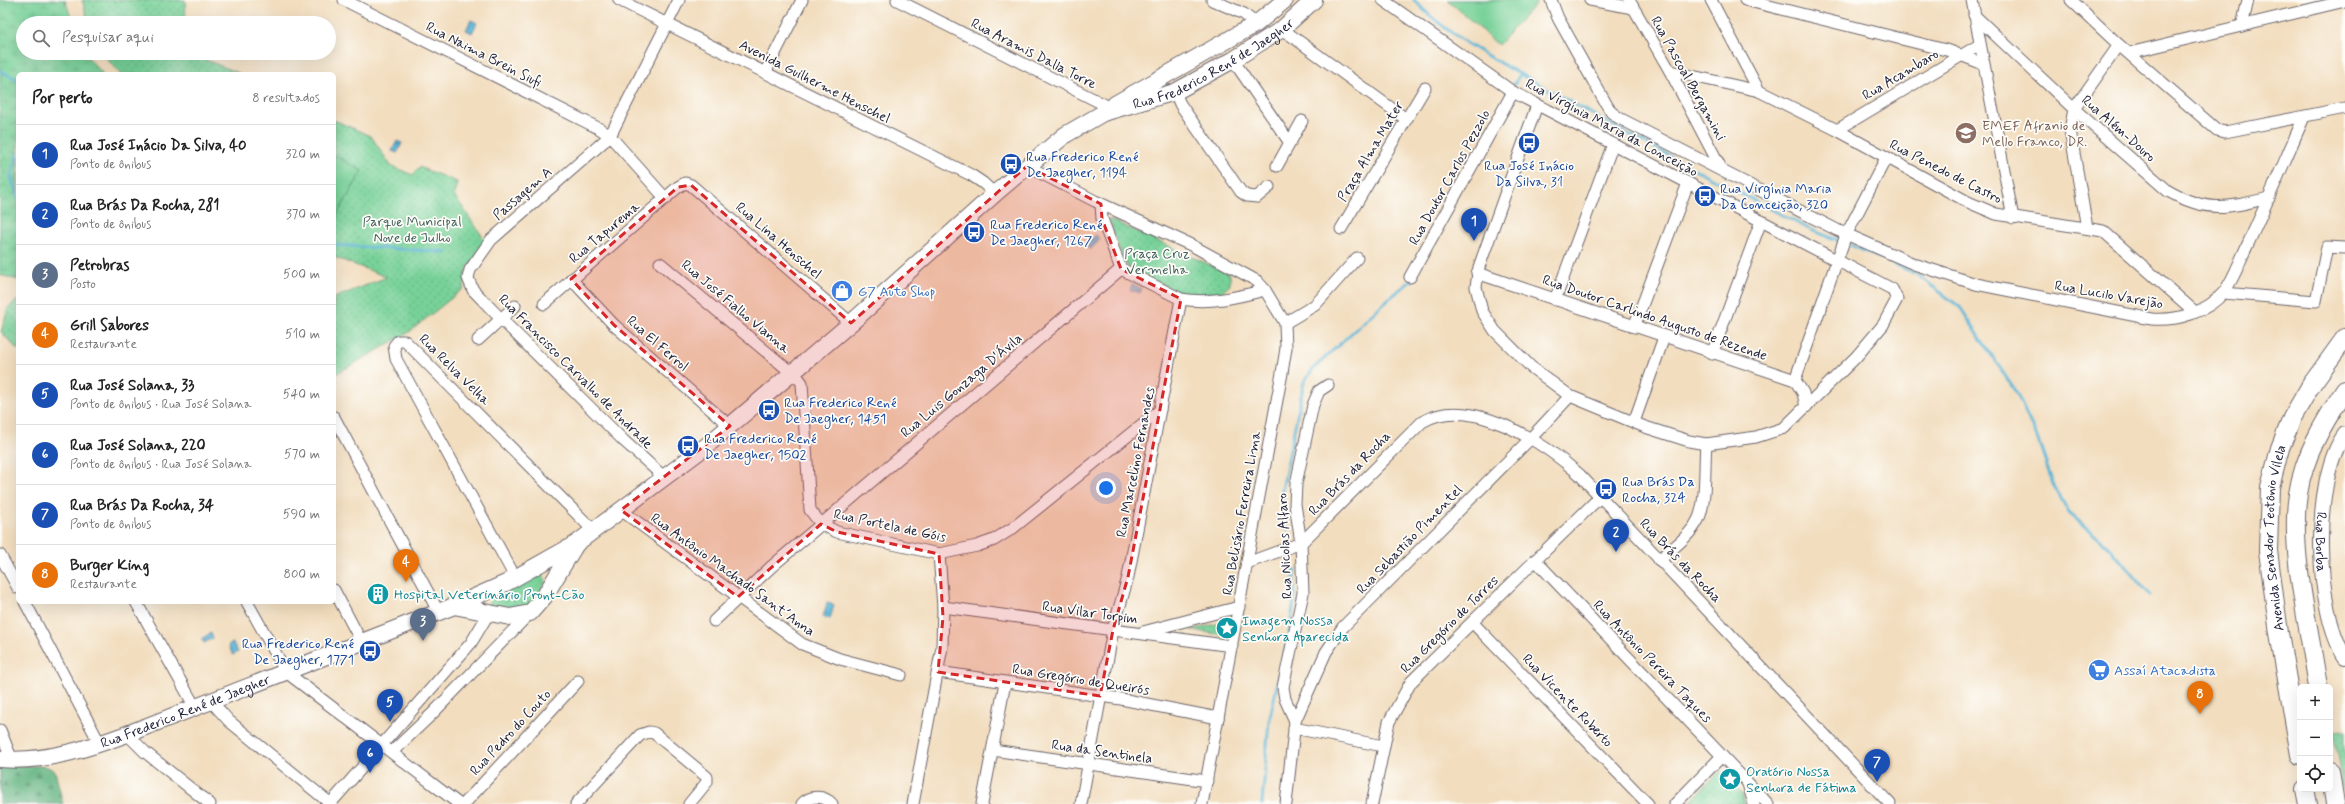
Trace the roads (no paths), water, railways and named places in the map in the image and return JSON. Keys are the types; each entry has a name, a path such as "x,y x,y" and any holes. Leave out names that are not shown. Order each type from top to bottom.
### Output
{"main road":[{"name":"Rua Frederico René de Jaegher","path":"6,759 40,759 100,744 127,734 454,606 517,576 577,543 665,478 730,426 852,323 995,194 1065,135 1256,24 1285,0"},
{"name":"Rua Frederico René de Jaegher","path":"1109,110 1175,92 1233,60 1282,29 1314,0"},
{"path":"1174,72 1175,92"},
{"name":"Avenida Senador Teotônio Vilela","path":"2297,738 2279,633 2268,551 2270,487 2280,448 2292,418 2312,385 2345,338"},
{"name":"Avenida Senador Teotônio Vilela","path":"2318,684 2297,552 2296,509 2301,480 2315,440 2345,390"},
{"name":"Rua Frederico René de Jaegher","path":"454,606 516,617 530,613 544,597 577,543"},
{"path":"489,613 517,576 534,569 544,575 546,581 544,597"},
{"path":"2333,790 2335,804"},
{"path":"2306,792 2308,804"}],"street":[{"name":"Rua Naima Brein Siufi","path":"344,0 588,123 610,136 666,199"},
{"name":"Avenida Guilherme Henschel","path":"619,0 970,175 983,183 995,194"},
{"path":"610,136 679,0"},
{"path":"765,73 802,0"},
{"name":"Rua Aramis Dalla Torre","path":"897,0 1109,110"},
{"path":"1212,0 1244,14 1256,24"},
{"name":"Rua Virgínia Maria da Conceição","path":"1383,0 1514,92 1761,221 1838,257 1892,289 1897,299 1883,325 1861,351 1806,407"},
{"name":"Rua Virgínia Maria da Conceição","path":"1551,0 1558,18 1611,112 1619,118 1722,170 1846,237"},
{"path":"1590,0 1631,4"},
{"path":"1711,0 1759,91"},
{"path":"1745,0 1961,54 1983,64"},
{"path":"1972,0 1979,45 2013,218"},
{"path":"2071,0 2119,45 2204,120 2221,132 2345,108"},
{"path":"2242,26 2248,0"},
{"path":"2129,53 2345,1"},
{"name":"Rua Pascoal Bergamini","path":"1631,4 1670,71 1722,170"},
{"name":"Rua Além-Douro","path":"1974,15 2074,109 2153,179 2182,199 2195,204 2210,207 2269,198"},
{"path":"1282,29 1406,119"},
{"name":"Rua Acambaro","path":"1837,130 1961,54 1979,45"},
{"path":"2087,228 2070,130 2074,109 2119,45"},
{"path":"1233,60 1290,143"},
{"name":"Rua Penedo de Castro","path":"1670,71 1759,91 1837,130 1982,209 2013,218 2087,228 2106,233 2195,312"},
{"name":"Praça Alma Mater","path":"1341,229 1425,88"},
{"path":"1175,92 1180,104 1242,192 1247,196 1257,197 1269,187"},
{"name":"Rua Doutor Carlos Pezzolo","path":"1410,277 1514,92"},
{"path":"1537,105 1477,274 1478,298 1482,311 1495,331 1531,367 1570,396 1671,436 1706,444 1737,440 1775,432 1792,421 1806,407 1803,393 1795,380 1846,237 1886,158"},
{"path":"2304,117 2269,198 2224,293 2316,300 2326,247 2345,248"},
{"path":"1277,166 1302,121"},
{"name":"Passagem A","path":"469,283 470,270 492,240 610,136"},
{"path":"1555,300 1613,144"},
{"path":"1028,166 1101,204 1200,249 1246,274 1265,290 1286,323 1315,305 1357,258"},
{"name":"Rua Tapurema","path":"544,304 678,187 685,183"},
{"name":"Rua Lina Henschel","path":"685,183 691,185 852,323"},
{"path":"1634,326 1688,183"},
{"path":"1101,204 1102,219 1121,269 1181,299 1197,301 1221,299 1265,290"},
{"path":"1712,354 1761,221"},
{"name":"Rua Lucilo Varejão","path":"1846,237 1907,262 1976,284 2156,319 2179,318 2195,312 2224,293"},
{"name":"Rua José Fialho Vianna","path":"660,263 793,373"},
{"name":"Rua Luis Gonzaga D'Ávila","path":"714,621 738,597 821,524 1121,269"},
{"name":"Rua Doutor Carlindo Augusto de Rezende","path":"1477,274 1634,326 1712,354 1795,380"},
{"name":"Rua El Ferrol","path":"571,280 614,325 730,426"},
{"name":"Rua Francisco Carvalho de Andrade","path":"469,283 501,319 624,441 665,478"},
{"name":"Rua Marcelino Fernandes","path":"1081,804 1113,630 1128,577 1181,299"},
{"path":"478,340 515,306"},
{"name":"Rua Belisário Ferreira Lima","path":"1202,804 1240,607 1286,348 1286,323"},
{"path":"1634,422 1664,337"},
{"name":"Rua Relva Velha","path":"517,576 396,359 394,346 398,341 405,341 427,361 593,530"},
{"name":"Rua Portela de Góis","path":"793,373 802,383 810,510 821,524 837,532 939,554 959,552 994,540 1012,528 1160,410"},
{"name":"Rua Nicolas Alfaro","path":"1295,725 1285,699 1283,687 1302,601 1301,543 1295,504 1296,484 1313,405 1319,391 1328,385"},
{"name":"Rua Sebastião Pimentel","path":"1295,725 1317,670 1335,637 1343,627 1530,439 1570,396"},
{"name":"Rua Brás da Rocha","path":"1247,563 1301,543 1416,426 1430,417 1447,413 1476,416 1530,439 1569,465 1601,496 1659,560 1890,804"},
{"path":"336,421 438,611"},
{"name":"Rua Borba","path":"2343,654 2326,598 2320,544 2323,504 2330,466 2345,434"},
{"path":"1659,560 1680,541 1698,520 1702,504 1706,444"},
{"name":"Rua Gregório de Torres","path":"1372,804 1383,746 1394,711 1411,682 1601,496"},
{"name":"Rua Antônio Machado Sant´Anna","path":"621,510 738,597 809,647 840,659 901,674"},
{"path":"913,804 938,672 943,632 943,607 939,554"},
{"path":"0,555 16,584"},
{"name":"Rua Antônio Pereira Taques","path":"1535,560 1768,804"},
{"path":"336,594 362,643"},
{"path":"26,604 100,744"},
{"path":"137,604 195,707"},
{"path":"248,604 286,672 460,804"},
{"name":"Rua Vilar Torpim","path":"943,607 1232,646"},
{"path":"1137,633 1240,607"},
{"path":"211,701 229,721 330,804 471,643 489,613"},
{"path":"392,752 432,714 530,613"},
{"name":"Rua Vicente Roberto","path":"1473,622 1644,802"},
{"name":"Rua Gregório de Queirós","path":"938,672 1100,696 1218,718"},
{"name":"Rua Pedro do Couto","path":"464,804 578,681"},
{"path":"982,804 1005,683"},
{"path":"1286,804 1295,725 1383,746"},
{"path":"0,730 6,759"},
{"path":"576,804 640,735 649,732 654,733 707,777 707,782 689,804"},
{"path":"127,734 145,752 210,804"},
{"name":"Rua da Sentinela","path":"993,750 1207,781"},
{"path":"1675,804 1722,756"},
{"name":"Rua Antônio Pereira Taques","path":"1748,784 1754,804"},
{"path":"802,804 812,798 818,797 832,804"}],"water":[{"path":"471,20 477,23 472,33 466,30"},
{"path":"397,141 402,143 397,153 392,151"},
{"path":"1096,235 1100,240 1090,250 1085,244"},
{"path":"1132,284 1142,289 1140,293 1130,290"},
{"path":"827,603 834,605 830,619 823,617"},
{"path":"211,633 213,638 204,643 201,639"},
{"path":"233,643 238,652 233,655 228,645"}],"waterway":[{"path":"1414,0 1444,27 1496,61 1614,126 1811,230 1840,241"},
{"path":"0,71 16,79"},
{"path":"1512,89 1520,74"},
{"path":"16,160 11,177 16,192"},
{"path":"1846,243 1916,274 1960,307 2017,394 2038,440 2053,484 2069,513 2110,548 2150,596"},
{"path":"336,245 447,252"},
{"path":"1287,529 1282,490 1304,382 1313,369 1386,301 1412,280"},
{"path":"1289,633 1294,601 1294,570"},
{"path":"1262,804 1269,721 1287,642"}],"place":[{"name":"EMEF Afranio de Mello Franco, DR.","path":"1966,133"},
{"name":"Rua José Inácio Da Silva, 31","path":"1529,143"},
{"name":"Rua Frederico René De Jaegher, 1194","path":"1011,164"},
{"name":"Rua Virgínia Maria Da Conceição, 320","path":"1705,196"},
{"name":"Rua Frederico René De Jaegher, 1267","path":"974,232"},
{"name":"Rua José Inácio Da Silva, 40","path":"1474,241"},
{"name":"G7 Auto Shop","path":"842,291"},
{"name":"Rua Frederico René De Jaegher, 1451","path":"769,410"},
{"name":"Rua Frederico René De Jaegher, 1502","path":"688,446"},
{"name":"Rua Brás Da Rocha, 324","path":"1606,489"},
{"name":"Rua Brás Da Rocha, 281","path":"1616,552"},
{"name":"Grill Sabores","path":"406,582"},
{"name":"Hospital Veterinário Pront-Cão","path":"378,594"},
{"name":"Imagem Nossa Senhora Aparecida","path":"1227,628"},
{"name":"Petrobras","path":"423,641"},
{"name":"Rua Frederico René De Jaegher, 1771","path":"370,651"},
{"name":"Assaí Atacadista","path":"2099,670"},
{"name":"Burger King","path":"2200,714"},
{"name":"Rua José Solana, 33","path":"390,722"},
{"name":"Rua José Solana, 220","path":"370,773"},
{"name":"Oratório Nossa Senhora de Fátima","path":"1730,779"},
{"name":"Rua Brás Da Rocha, 34","path":"1877,782"}],"park label":[{"name":"Parque Municipal Nove de Julho","path":"412,230"},
{"name":"Praça Cruz Vermelha","path":"1157,262"}]}
